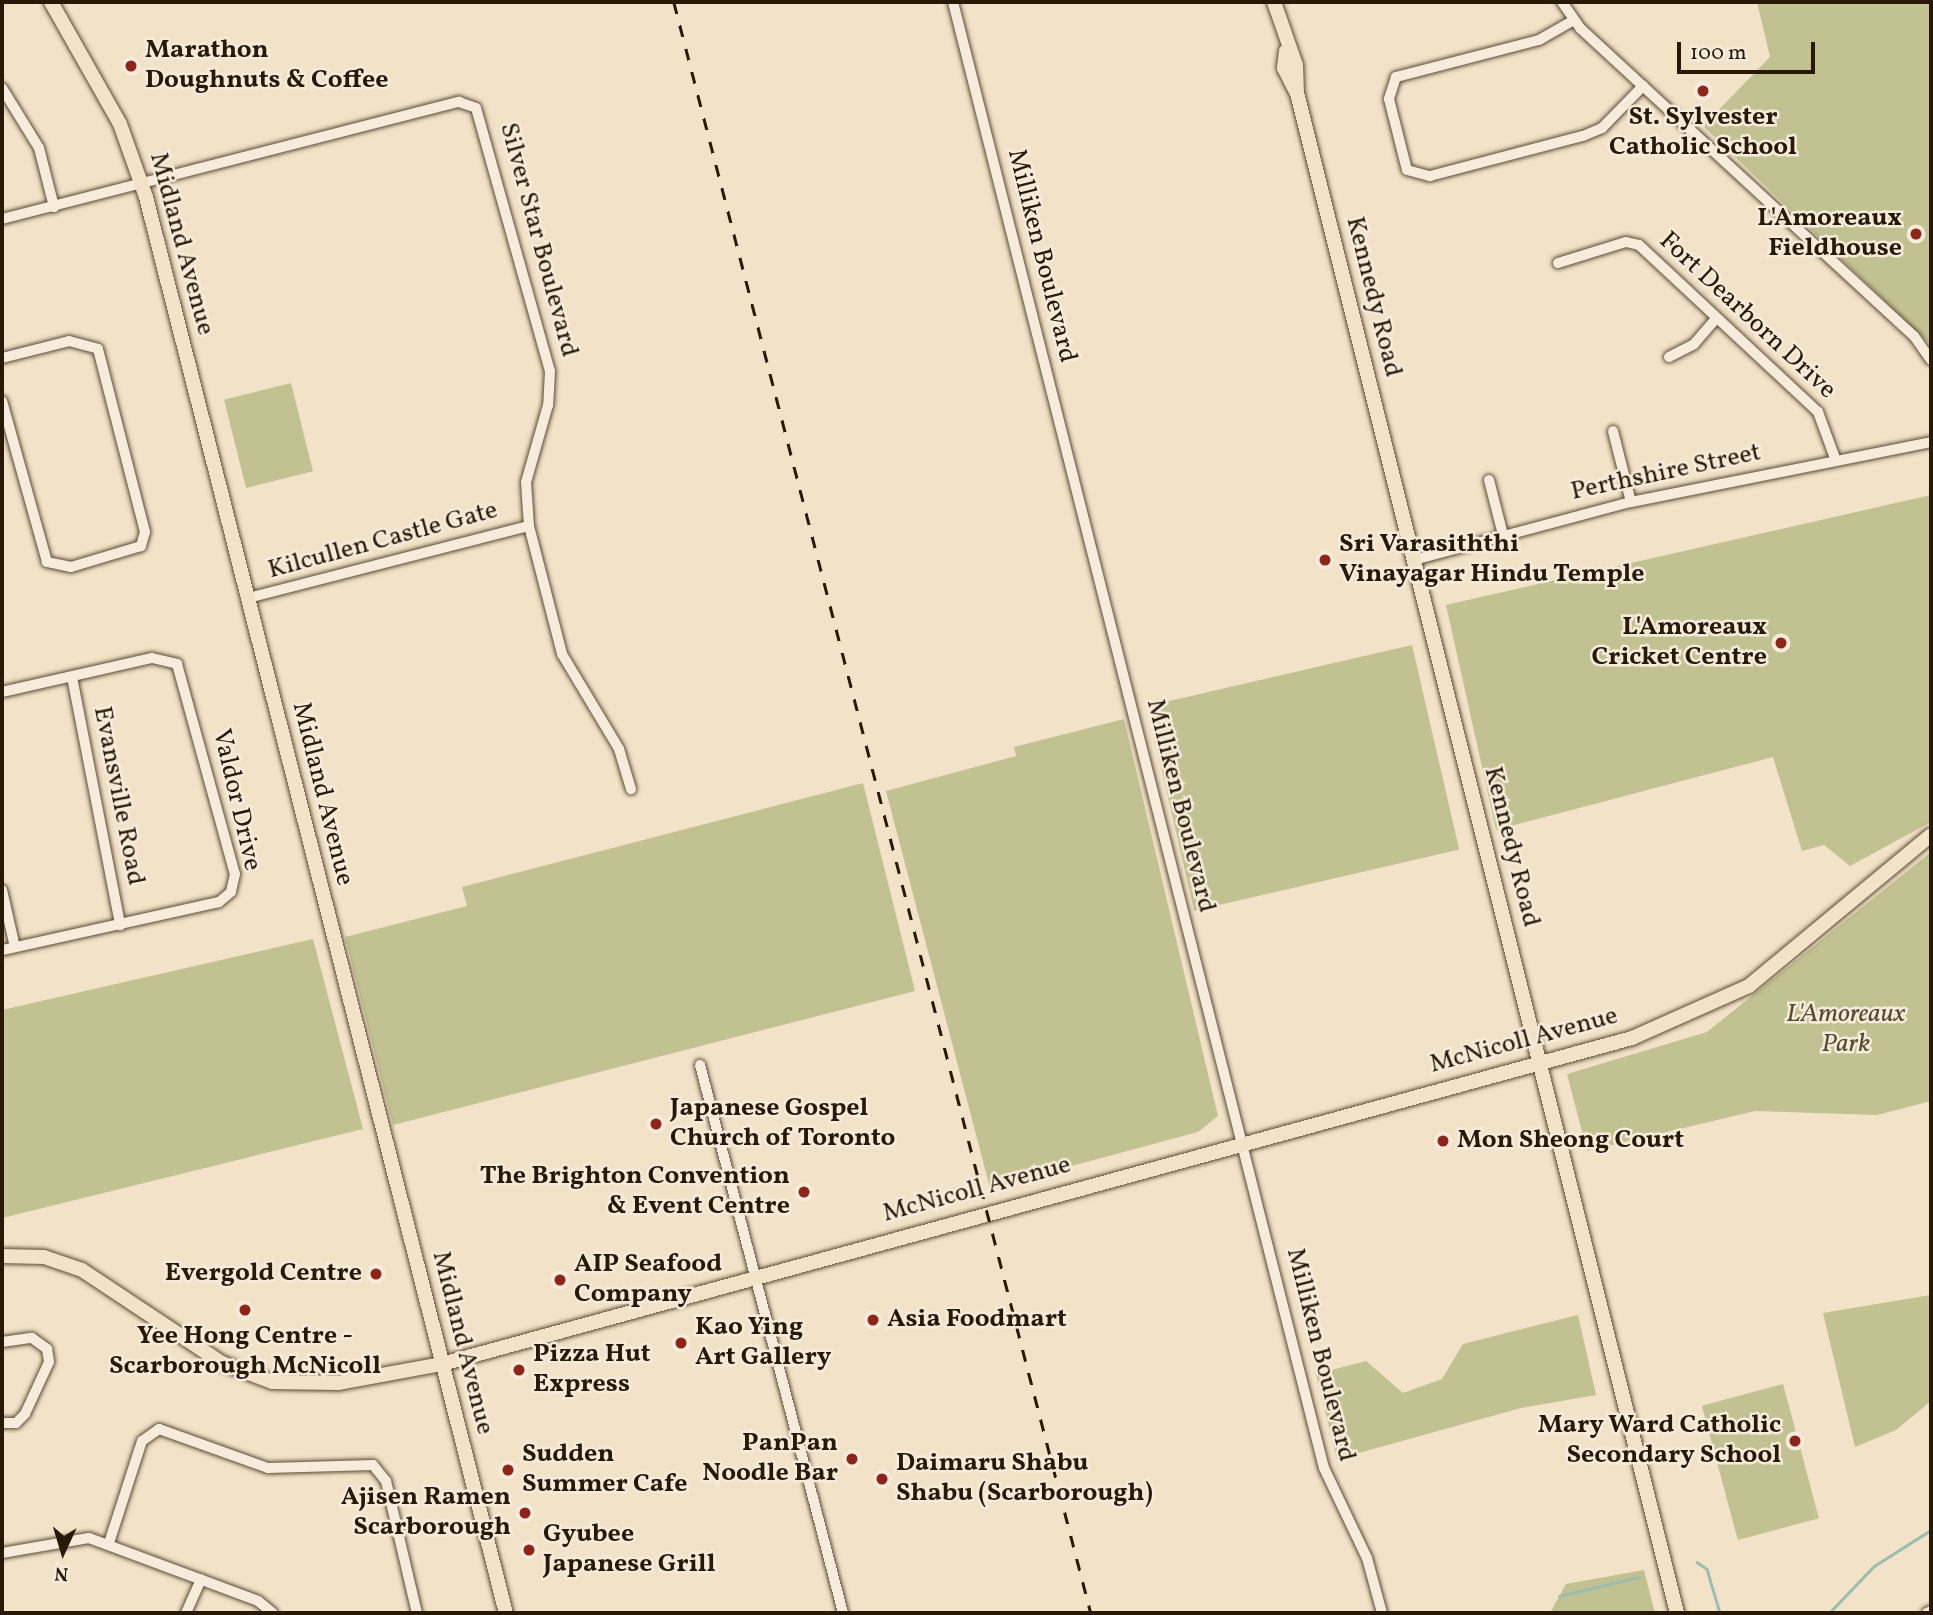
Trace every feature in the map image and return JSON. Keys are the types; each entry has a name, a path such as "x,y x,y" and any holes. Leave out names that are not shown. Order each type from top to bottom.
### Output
{"main road":[{"name":"Midland Avenue","path":"51,2 87,56 142,184 506,1613"},
{"name":"Kennedy Road","path":"1274,2 1286,51 1299,77 1297,93 1677,1613"},
{"name":"McNicoll Avenue","path":"2,1256 44,1257 82,1270 222,1363 272,1382 338,1383 442,1364 757,1275 1632,1038 1749,986 1931,835"}],"street":[{"name":"Milliken Boulevard","path":"953,2 1324,1468 1367,1558 1382,1613"},
{"path":"1562,2 1574,20 1643,86 1914,336 1931,360"},
{"path":"1574,20 1539,40 1396,77 1389,99 1407,170 1430,176 1583,136 1602,128 1643,86"},
{"path":"2,88 39,148 54,207"},
{"name":"Silver Star Boulevard","path":"142,184 459,102 476,108 550,371 548,405 526,482 529,526 562,654 620,749 631,789"},
{"path":"2,219 142,184"},
{"name":"Fort Dearborn Drive","path":"1558,263 1634,242 1818,412 1836,461"},
{"path":"1669,358 1694,344 1716,319"},
{"path":"2,358 69,341 98,349 145,531 141,546 71,567 47,562 2,401"},
{"path":"1613,431 1631,502"},
{"name":"Perthshire Street","path":"1414,560 1631,502 1931,442"},
{"path":"1489,480 1503,535"},
{"name":"Kilcullen Castle Gate","path":"248,598 529,526"},
{"name":"Valdor Drive","path":"2,692 152,658 177,664 234,869 234,887 219,902 2,950"},
{"name":"Evansville Road","path":"72,677 120,925"},
{"path":"2,890 15,947"},
{"path":"700,1065 757,1275 843,1613"},
{"path":"2,1342 32,1338 47,1349 49,1362 25,1414 16,1423 2,1423"},
{"path":"109,1543 142,1441 159,1429 268,1468 373,1465 386,1481 417,1613"},
{"path":"2,1553 72,1538 109,1543 201,1579 273,1613"},
{"path":"186,1613 201,1579"}],"green space":[{"path":"1757,2 1931,2 1931,345 1703,126 1770,57"},
{"path":"291,383 313,471 246,488 224,400"},
{"path":"1931,495 1931,822 1850,866 1824,845 1802,851 1773,757 1496,830 1446,605"},
{"path":"1412,645 1459,850 1194,911 1147,706"},
{"path":"1124,719 1218,1116 1198,1132 990,1188 886,791 1016,756 1014,747"},
{"path":"863,783 915,991 393,1125 345,937 467,906 462,887"},
{"name":"L'Amoreaux Park","path":"1931,852 1931,1101 1877,1115 1755,1111 1587,1151 1567,1074 1707,1032"},
{"path":"313,939 363,1129 2,1218 2,1010"},
{"path":"1931,1295 1931,1401 1896,1430 1855,1447 1823,1313"},
{"path":"1578,1315 1596,1395 1521,1408 1337,1459 1316,1374 1366,1361 1403,1393 1442,1379 1463,1344"},
{"path":"1783,1384 1819,1518 1738,1540 1702,1406"},
{"path":"1644,1570 1655,1613 1550,1613 1566,1584"}],"waterway":[{"path":"1829,1613 1874,1566 1931,1530"},
{"path":"1697,1562 1707,1569 1720,1613"},
{"path":"1559,1596 1639,1577"}],"railway":[{"path":"674,2 1091,1613"}],"place":[{"name":"Marathon Doughnuts & Coffee","path":"131,66"},
{"name":"St. Sylvester Catholic School","path":"1703,91"},
{"name":"L'Amoreaux Fieldhouse","path":"1916,234"},
{"name":"Sri Varasiththi Vinayagar Hindu Temple","path":"1325,560"},
{"name":"L'Amoreaux Cricket Centre","path":"1781,643"},
{"name":"Japanese Gospel Church of Toronto","path":"656,1124"},
{"name":"Mon Sheong Court","path":"1443,1141"},
{"name":"The Brighton Convention & Event Centre","path":"804,1192"},
{"name":"Evergold Centre","path":"376,1274"},
{"name":"AIP Seafood Company","path":"560,1280"},
{"name":"Yee Hong Centre - Scarborough McNicoll","path":"245,1310"},
{"name":"Asia Foodmart","path":"873,1320"},
{"name":"Kao Ying Art Gallery","path":"681,1343"},
{"name":"Pizza Hut Express","path":"519,1370"},
{"name":"Mary Ward Catholic Secondary School","path":"1795,1441"},
{"name":"PanPan Noodle Bar","path":"852,1459"},
{"name":"Sudden Summer Cafe","path":"508,1470"},
{"name":"Daimaru Shabu Shabu (Scarborough)","path":"882,1479"},
{"name":"Ajisen Ramen Scarborough","path":"525,1513"},
{"name":"Gyubee Japanese Grill","path":"529,1550"}]}
